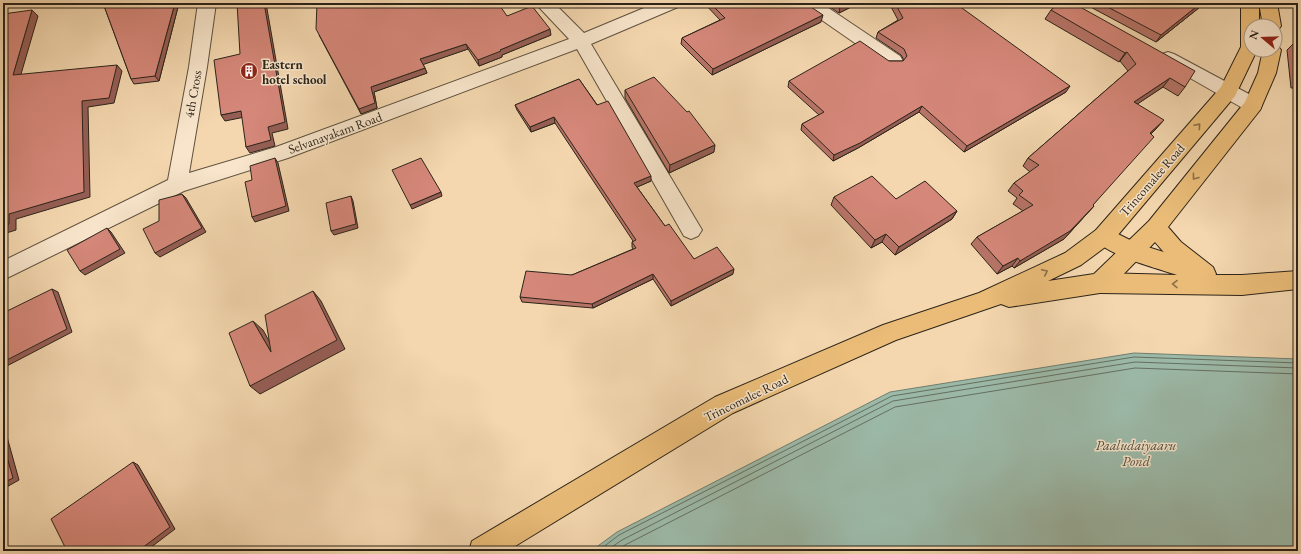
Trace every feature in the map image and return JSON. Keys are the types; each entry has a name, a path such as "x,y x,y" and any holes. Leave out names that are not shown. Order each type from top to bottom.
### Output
{"main road":[{"name":"Trincomalee Road","path":"1253,4 1265,18"},
{"name":"Trincomalee Road","path":"482,551 724,405 891,332 984,301 1073,259 1104,236 1228,91 1250,47 1253,4"},
{"path":"1100,283 1156,227 1253,105 1267,73 1270,58"},
{"path":"1156,227 1173,248 1205,274"},
{"path":"1104,236 1132,251 1242,285"},
{"name":"Trincomalee Road","path":"984,301 1100,283 1242,285 1298,280"}],"street":[{"name":"4th Cross","path":"177,184 198,67 207,3"},
{"path":"544,3 582,41 691,230"},
{"name":"Selvanayakam Road","path":"3,271 177,184 281,153 582,41 672,3"},
{"path":"809,3 894,61"},
{"path":"1151,49 1253,105"}],"water":[{"name":"Paaludaiyaaru Pond","path":"1134,353 1298,359 1298,551 591,551 617,532 890,392"}],"building":[{"path":"103,3 175,3 155,76 131,79"},
{"path":"237,3 264,3 285,122 268,127 271,140 246,147 241,111 221,115 214,60 240,54"},
{"path":"317,3 498,3 507,16 532,6 550,29 478,60 466,44 420,59 425,68 371,87 375,103 359,109 316,29"},
{"path":"710,3 805,3 823,15 713,69 682,38 725,18"},
{"path":"835,3 848,3 840,7"},
{"path":"895,3 955,3 1070,86 967,146 922,106 860,143 834,155 802,124 824,112 789,81 860,41 889,61 903,61 907,56 904,49 878,32 903,18"},
{"path":"1059,3 1073,3 1195,71 1185,87 1170,78 1134,102 1164,120 1150,133 1154,137 1093,205 1094,206 1070,231 1020,261 1018,258 1003,266 977,237 1033,205 1019,195 1023,191 1014,183 1039,165 1028,158 1136,64 1127,52 1125,53 1051,10"},
{"path":"1100,3 1201,3 1161,35"},
{"path":"32,10 13,75 117,65 109,98 82,101 84,192 9,214 9,224 3,226 3,14"},
{"path":"654,77 687,112 689,111 715,145 670,165 625,90"},
{"path":"579,79 597,105 608,101 651,176 634,183 665,226 669,224 694,259 717,247 734,269 671,301 653,274 592,304 520,297 526,271 572,275 636,248 632,242 636,240 554,117 530,127 515,105"},
{"path":"275,158 286,206 252,217 245,182 252,180 250,166"},
{"path":"421,158 441,192 410,205 392,170"},
{"path":"872,176 896,199 925,181 957,211 899,247 886,234 875,240 834,197"},
{"path":"182,194 202,228 155,253 143,229 159,221 159,200"},
{"path":"351,196 356,224 331,231 326,203"},
{"path":"107,228 120,249 80,271 67,250"},
{"path":"52,289 67,329 3,362 3,313"},
{"path":"313,291 337,340 250,386 229,333 253,321 271,352 265,315"},
{"path":"3,443 13,478 3,483"},
{"path":"133,462 170,527 138,551 67,551 51,519"}],"place":[{"name":"Eastern hotel school","path":"249,71"}]}
